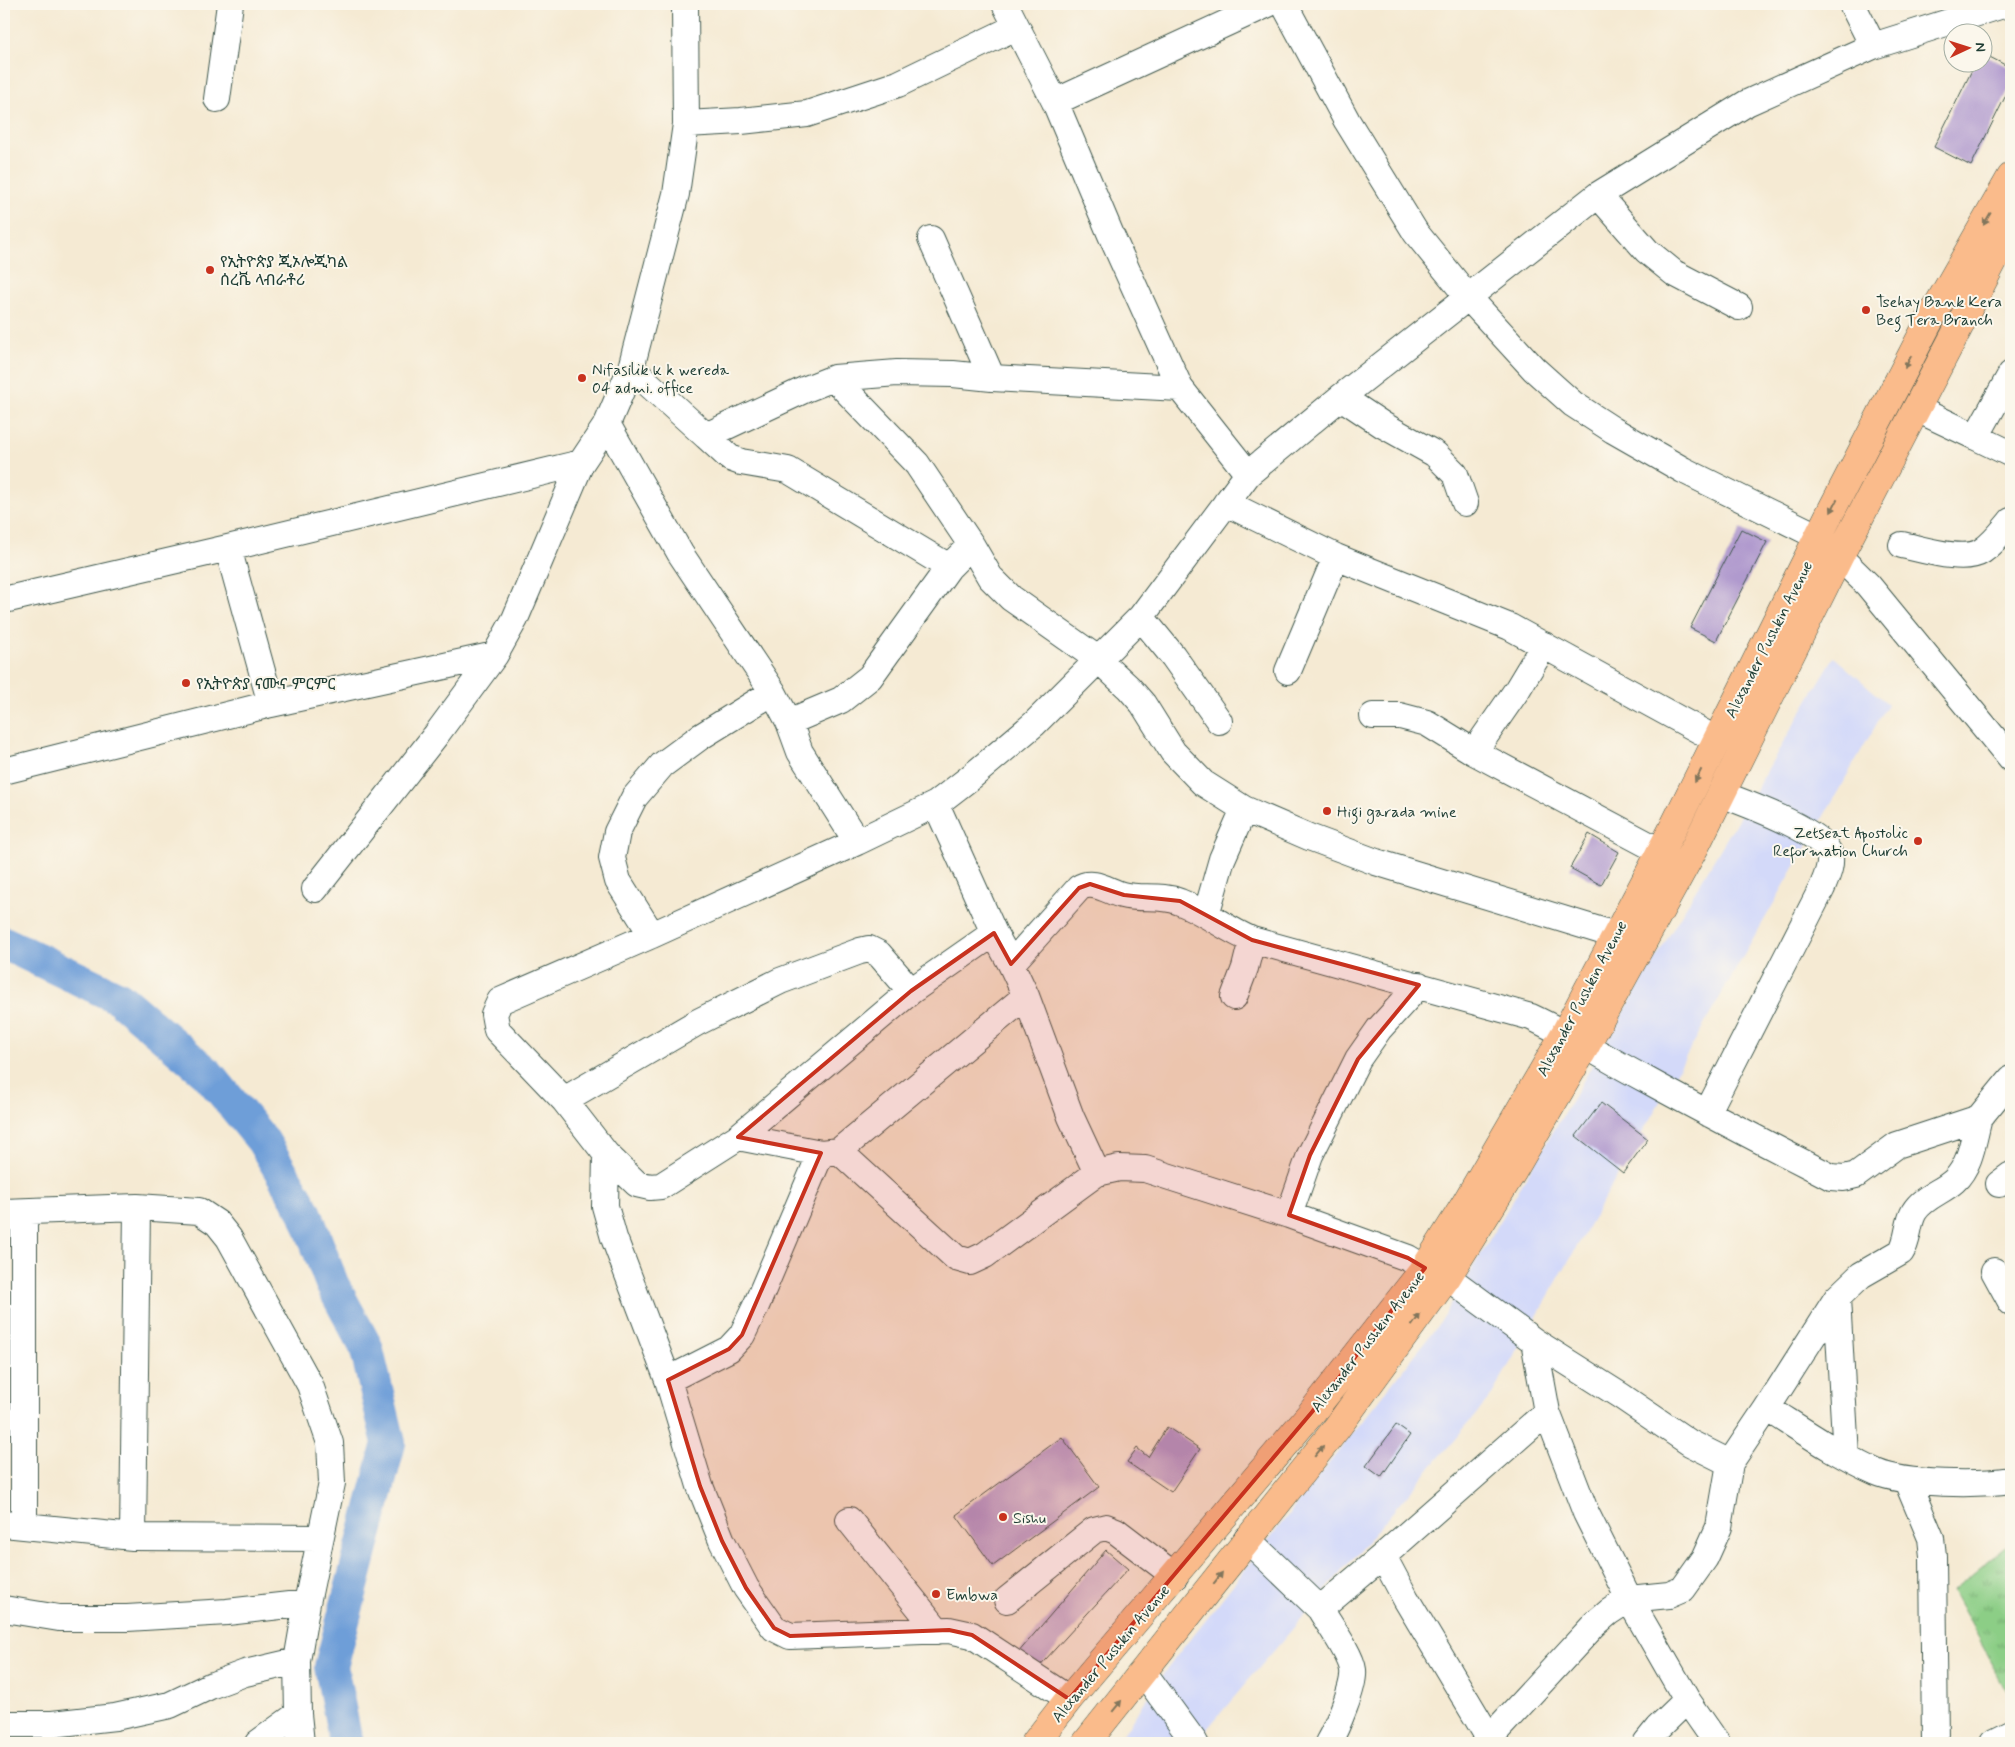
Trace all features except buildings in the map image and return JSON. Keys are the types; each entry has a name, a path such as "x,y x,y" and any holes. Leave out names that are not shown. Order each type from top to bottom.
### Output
{"main road":[{"name":"Alexander Pushkin Avenue","path":"1575,1040 1615,935 1665,842 1934,312 2011,177"},
{"name":"Alexander Pushkin Avenue","path":"1086,1743 1144,1673 1247,1539 1336,1430 1436,1272 1497,1152 1575,1040 1695,847 1839,557 2011,227"},
{"path":"1665,842 1695,847"},
{"name":"Alexander Pushkin Avenue","path":"1035,1743 1069,1699 1312,1412 1436,1272"}],"street":[{"path":"218,99 230,4"},
{"path":"315,889 436,735 495,655 515,619 580,463 607,424 631,368 676,194 686,124 685,4"},
{"path":"1005,4 1055,102 1111,235 1180,388 1248,474"},
{"path":"1055,102 1268,4"},
{"path":"1284,4 1347,121 1416,233 1468,297 1534,369 1574,404 1613,430 1683,470 1819,537 1868,585 2011,759"},
{"path":"1852,4 1874,46"},
{"path":"994,932 911,991 738,1137 661,1186 650,1187 637,1184 606,1154 564,1100 498,1030 494,1014 500,1001 652,935 936,804 1034,724 1141,617 1248,474 1341,397 1598,195 1747,103 1874,46 2006,4"},
{"path":"686,124 741,121 807,114 898,84 1016,27"},
{"path":"1598,195 1648,251 1674,273 1740,307"},
{"path":"932,239 992,378"},
{"path":"631,368 730,458 741,462 788,470 949,567"},
{"path":"706,436 806,389 834,378 897,373 953,374 992,378 1180,388"},
{"path":"1976,437 2011,374"},
{"path":"834,378 917,464 972,546 990,577 1011,598 1099,660 1143,704 1173,752 1203,783 1244,809 1309,837 1376,862 1615,935"},
{"path":"1341,397 1383,425 1435,454 1455,474 1465,503"},
{"path":"1917,409 2011,454"},
{"path":"607,424 680,554 773,692 789,722 800,752 857,842"},
{"path":"4,600 580,463"},
{"path":"1226,503 1336,557 1510,627 1717,740"},
{"path":"1902,545 1948,555 1980,553 1994,542 2011,520"},
{"path":"789,722 841,700 870,677 949,567 972,546"},
{"path":"228,548 271,704"},
{"path":"1288,671 1336,557"},
{"path":"1141,617 1173,656 1219,721"},
{"path":"1474,752 1517,690 1544,645"},
{"path":"4,770 271,704 495,655"},
{"path":"652,935 618,881 612,858 617,832 634,798 662,765 700,737 773,692"},
{"path":"1373,716 1400,716 1427,723 1474,752 1665,842"},
{"path":"1707,1113 1822,888 1829,869 1828,852 1820,842 1785,820 1721,794"},
{"path":"936,804 994,932 1026,996 1071,1117 1097,1173"},
{"path":"1206,915 1222,859 1244,809"},
{"path":"1011,964 1079,888 1084,884 1090,884 1124,895 1172,899 1206,915 1236,934 1252,940 1531,1017 1707,1113 1831,1177 1844,1178 1856,1175 1897,1145 1979,1118"},
{"path":"1234,997 1245,968 1252,940"},
{"path":"564,1100 698,1022 780,981 860,951 869,949 878,954 911,991"},
{"path":"1288,1215 1310,1155 1358,1059 1379,1030 1419,985"},
{"path":"668,1380 729,1349 742,1335 830,1152 1026,996"},
{"path":"1383,1556 1487,1741 1594,1625 1629,1598 1669,1595 1683,1589 1706,1558 1719,1527 1730,1463 1837,1298 1861,1275 1901,1252 1906,1246 1913,1213 1920,1204 1953,1182 1964,1170 1979,1118 2011,1079"},
{"path":"738,1137 830,1152 956,1258 970,1262 985,1255 1097,1173 1120,1168 1145,1169 1288,1215 1408,1258 1436,1272 1534,1342 1621,1396 1690,1443 1730,1463"},
{"path":"606,1154 605,1206 614,1238 668,1380 700,1486 722,1541 746,1588 774,1628 790,1636 948,1630 972,1635 1069,1699"},
{"path":"133,1537 137,1207"},
{"path":"302,1743 298,1714 298,1661 319,1538 332,1483 330,1442 310,1386 272,1314 229,1238 216,1223 199,1211 137,1207 14,1212 14,1525 133,1537 319,1538"},
{"path":"1994,1272 2011,1302"},
{"path":"1837,1298 1846,1456"},
{"path":"1534,1342 1547,1412 1586,1513 1629,1598 1688,1700 1717,1743"},
{"path":"1767,1408 1846,1456 1877,1472 1908,1481 1990,1482 2011,1480"},
{"path":"1320,1609 1547,1412"},
{"path":"1908,1481 1931,1538 1932,1547 1935,1743"},
{"path":"849,1520 938,1631"},
{"path":"1007,1600 1094,1530 1106,1527 1116,1531 1175,1576"},
{"path":"1247,1539 1320,1609 1350,1659 1353,1671 1351,1688 1328,1743"},
{"path":"4,1609 59,1618 127,1618 227,1612 307,1603"},
{"path":"4,1724 52,1724 115,1717 170,1705 210,1686 245,1673 298,1661"},
{"path":"1144,1673 1195,1743"},
{"path":"1646,1743 1658,1728 1688,1700"},
{"path":"258,1743 298,1714"},
{"path":"1993,1743 2011,1734"}],"highlighted area":[{"path":"1090,884 1124,895 1180,901 1252,940 1419,985 1358,1059 1310,1155 1289,1215 1408,1258 1425,1268 1312,1412 1069,1699 972,1635 949,1630 790,1636 774,1628 746,1588 722,1541 700,1486 668,1380 729,1349 742,1335 821,1153 738,1137 911,991 994,933 1011,964 1079,888"}],"shaded area":[{"path":"1834,657 1888,704 1490,1398 1195,1743 1117,1743 1168,1667 1440,1323"}],"green space":[{"path":"2011,1543 2011,1697 1953,1591"}],"waterway":[{"path":"4,943 119,998 207,1073 263,1141 305,1212 332,1284 366,1347 389,1443 331,1667 346,1743"}],"place":[{"name":"የኢትዮጵያ ጂኦሎጂካል ሰረቬ ላብራቶሪ","path":"210,270"},
{"name":"Tsehay Bank Kera Beg Tera Branch","path":"1866,310"},
{"name":"Nifasilik k k wereda 04 admi. office","path":"582,378"},
{"name":"የኢትዮጵያ ናሙና ምርምር","path":"186,683"},
{"name":"Higi garada mine","path":"1327,811"},
{"name":"Zetseat Apostolic Reformation Church","path":"1918,841"},
{"name":"Sishu","path":"1003,1517"},
{"name":"Embwa","path":"936,1594"}]}
